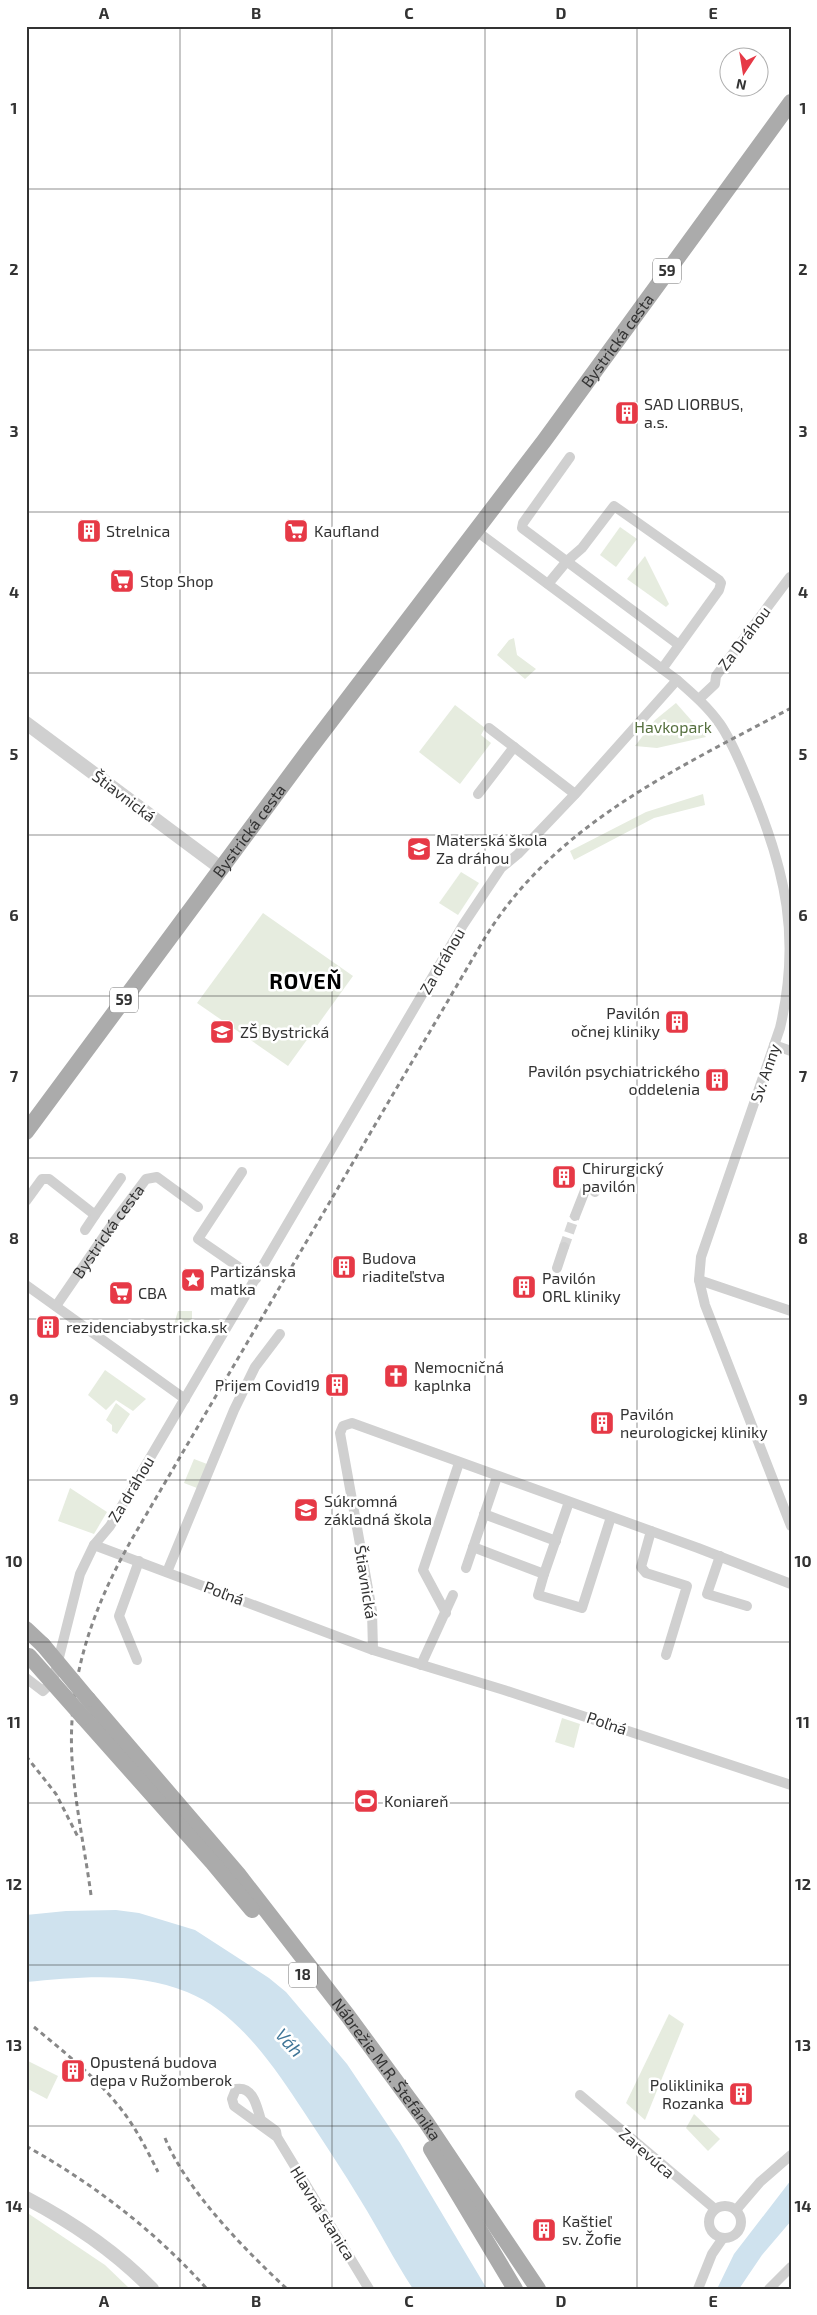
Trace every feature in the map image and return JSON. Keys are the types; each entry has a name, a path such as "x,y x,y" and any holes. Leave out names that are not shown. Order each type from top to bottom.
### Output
{"main road":[{"name":"Bystrická cesta","path":"26,1132 308,751 544,441 791,102"},
{"name":"Nábrežie M.R. Štefánika","path":"26,1628 43,1645 238,1874 348,2016 426,2122 538,2289"},
{"name":"Nábrežie M.R. Štefánika","path":"27,1655 229,1882 350,2035 444,2170 515,2289"}],"street":[{"path":"570,457 523,523 522,528 678,645"},
{"path":"548,584 567,561 582,548 614,506 719,580 721,583 719,590 662,669"},
{"path":"475,530 677,680 699,699"},
{"name":"Za Dráhou","path":"699,699 715,684 716,676 790,577"},
{"name":"Za dráhou","path":"26,1678 44,1691 53,1681 78,1582 94,1546 110,1526 491,880 575,794 677,680"},
{"name":"Sv. Anny","path":"699,699 720,724 738,757 766,823 785,888 790,944 787,999 774,1045 701,1257 699,1280"},
{"name":"Štiavnická","path":"26,724 222,869"},
{"path":"489,728 575,794"},
{"path":"478,794 514,747"},
{"path":"774,1045 791,1051"},
{"path":"242,1172 198,1239 256,1279"},
{"name":"Bystrická cesta","path":"56,1306 146,1179 157,1177 196,1206"},
{"name":"Bystrická cesta","path":"85,1230 121,1178"},
{"name":"Bystrická cesta","path":"26,1201 42,1180 49,1179 95,1215"},
{"path":"575,1216 586,1188 592,1188 595,1192"},
{"path":"557,1268 564,1247"},
{"path":"699,1280 791,1311"},
{"path":"699,1280 713,1328 791,1526"},
{"path":"26,1285 185,1400"},
{"path":"167,1572 234,1410 255,1367 280,1334"},
{"name":"Štiavnická","path":"373,1650 372,1611 340,1437 343,1426 352,1422 360,1424 459,1463"},
{"path":"446,1614 423,1570 459,1463 720,1556 791,1584"},
{"path":"466,1568 497,1476"},
{"path":"569,1502 538,1595 582,1608 611,1517"},
{"path":"484,1514 556,1541"},
{"path":"651,1531 641,1567 646,1573 687,1586 666,1655"},
{"name":"Poľná","path":"94,1546 139,1561 373,1650 522,1696 791,1785"},
{"path":"473,1547 544,1574"},
{"path":"720,1556 707,1594 747,1606"},
{"path":"138,1660 119,1616 139,1561"},
{"path":"421,1665 430,1643 446,1614 453,1595"},
{"name":"Hlavná stanica","path":"277,2137 234,2106 232,2099 236,2089 242,2088 249,2091 256,2102 261,2120 276,2131 277,2137 370,2289"},
{"name":"Zarevúca","path":"580,2095 715,2209"},
{"path":"736,2210 760,2182 791,2155"},
{"path":"26,2198 73,2225 105,2248 152,2289"},
{"path":"726,2206 736,2210 741,2219 739,2229 732,2236 723,2238 715,2234 710,2228 710,2216 715,2209 726,2206"},
{"path":"698,2289 712,2254 723,2238"},
{"path":"769,2289 791,2267"}],"green space":[{"path":"620,527 637,539 616,567 600,555"},
{"path":"645,556 669,604 666,607 627,579"},
{"path":"514,638 517,655 536,669 525,679 497,655 509,640"},
{"name":"Havkopark","path":"676,703 706,737 657,748 635,746 655,720"},
{"path":"455,705 485,728 481,735 491,743 460,784 419,752"},
{"path":"703,794 705,805 654,818 574,860 570,851 646,812"},
{"path":"461,872 479,883 458,915 439,903"},
{"path":"263,913 353,976 288,1066 197,1003"},
{"path":"178,1311 192,1311 192,1322 174,1324"},
{"path":"105,1370 146,1399 133,1411 116,1400 106,1410 88,1395"},
{"path":"116,1403 130,1414 117,1434 112,1431 112,1425 106,1420"},
{"path":"194,1459 207,1464 197,1488 184,1483"},
{"path":"70,1488 107,1512 94,1534 58,1521"},
{"path":"562,1718 580,1724 574,1748 555,1742"},
{"path":"669,2014 684,2024 645,2120 626,2103"},
{"path":"26,2060 58,2076 47,2099 26,2088"},
{"path":"694,2114 720,2139 708,2151 686,2128"},
{"path":"26,2212 105,2265 130,2289 26,2289"}],"water":[{"name":"Váh","path":"116,1910 139,1913 195,1930 269,1978 286,1992 347,2064 400,2143 487,2289 413,2289 368,2212 268,2060 239,2027 206,2001 168,1985 128,1978 87,1977 26,1982 26,1915 66,1911"},
{"path":"791,2180 791,2221 762,2255 739,2289 717,2289 734,2254"}],"tunnel":[{"path":"564,1247 575,1216"}],"railway":[{"path":"91,1895 75,1793 72,1728 74,1698 79,1669 96,1613 121,1558 483,941 511,900 544,864 581,832 620,804 662,778 791,708"},
{"path":"26,1756 56,1794 78,1837"},
{"path":"34,2027 79,2065 111,2097 136,2131 158,2172"},
{"path":"165,2138 187,2178 218,2218 235,2238 287,2289"},
{"path":"26,2146 76,2176 123,2210 145,2228 207,2289"}],"place":[{"name":"SAD LIORBUS, a.s.","path":"627,413"},
{"name":"Strelnica","path":"89,531"},
{"name":"Kaufland","path":"296,531"},
{"name":"Stop Shop","path":"122,581"},
{"name":"Materská škola Za dráhou","path":"419,849"},
{"name":"Pavilón očnej kliniky","path":"677,1022"},
{"name":"ZŠ Bystrická","path":"222,1032"},
{"name":"Pavilón psychiatrického oddelenia","path":"717,1080"},
{"name":"Chirurgický pavilón","path":"564,1177"},
{"name":"Budova riaditeľstva","path":"344,1267"},
{"name":"Partizánska matka","path":"193,1280"},
{"name":"Pavilón ORL kliniky","path":"524,1287"},
{"name":"CBA","path":"121,1293"},
{"name":"rezidenciabystricka.sk","path":"48,1327"},
{"name":"Nemocničná kaplnka","path":"396,1376"},
{"name":"Prijem Covid19","path":"337,1385"},
{"name":"Pavilón neurologickej kliniky","path":"602,1423"},
{"name":"Súkromná základná škola","path":"306,1510"},
{"name":"Koniareň","path":"366,1801"},
{"name":"Opustená budova depa v Ružomberok","path":"73,2071"},
{"name":"Poliklinika Rozanka","path":"741,2094"},
{"name":"Kaštieľ sv. Žofie","path":"544,2230"}],"district":[{"name":"ROVEŇ","path":"306,982"}]}
